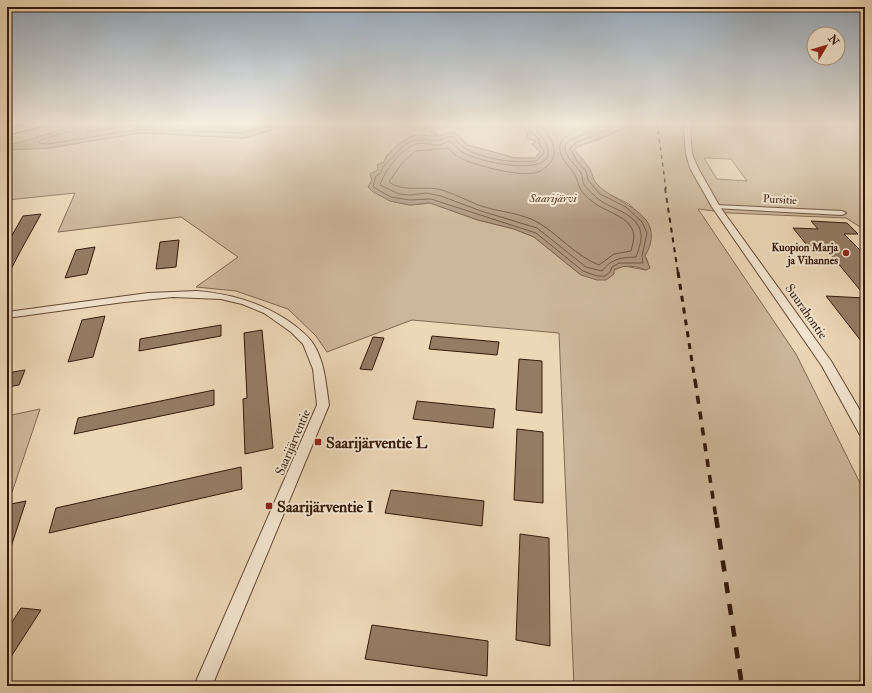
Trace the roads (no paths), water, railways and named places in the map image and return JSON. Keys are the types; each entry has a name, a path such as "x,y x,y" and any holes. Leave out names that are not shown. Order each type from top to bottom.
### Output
{"street":[{"name":"Suurahontie","path":"689,155 694,168 716,207 827,364 865,431"},
{"name":"Pursitie","path":"716,207 842,213"},
{"name":"Saarijärventie","path":"7,315 157,294 204,293 245,302 278,317 296,331 310,347 320,372 323,405 203,686"}],"water":[{"name":"Saarijärvi","path":"388,155 505,155 515,158 535,158 537,155 580,155 590,170 594,180 604,191 633,208 642,215 648,223 651,233 650,245 645,256 650,268 646,270 626,266 614,270 614,274 606,280 597,280 581,275 534,237 514,229 478,220 430,203 410,205 390,201 373,192 368,187 372,180 370,174 378,170 377,165 384,162"}],"railway":[{"path":"661,155 666,189"},
{"path":"665,188 678,273"},
{"path":"678,272 695,381"},
{"path":"695,380 716,518"},
{"path":"716,517 742,686"}],"place":[{"name":"Kuopion Marja ja Vihannes","path":"846,253"},
{"name":"Saarijärventie L","path":"318,442"},
{"name":"Saarijärventie I","path":"269,506"}]}
